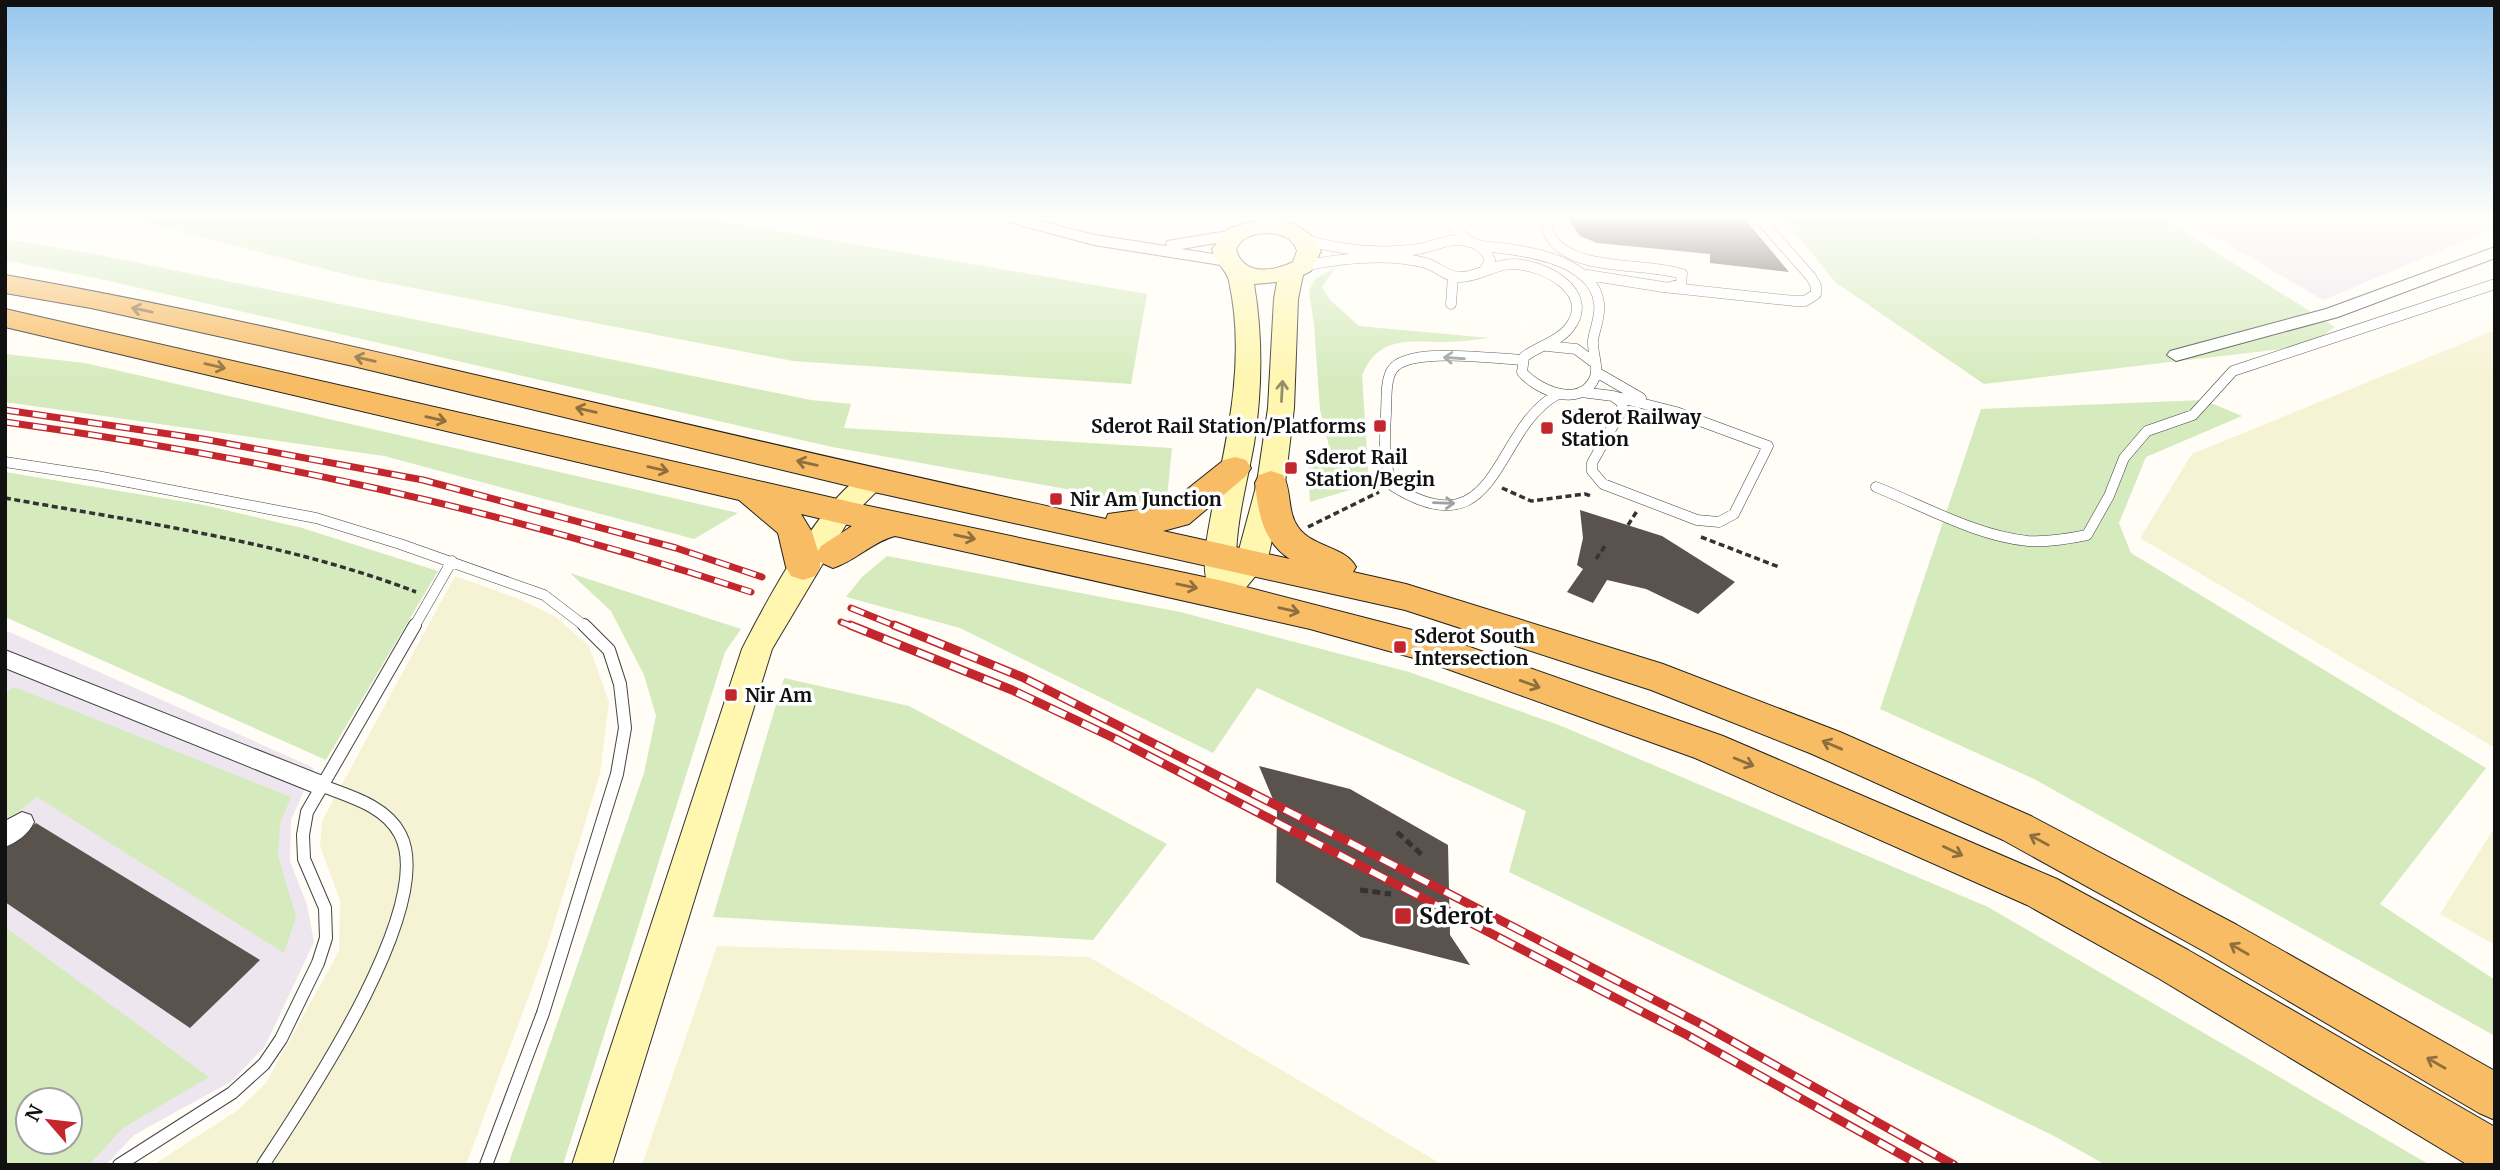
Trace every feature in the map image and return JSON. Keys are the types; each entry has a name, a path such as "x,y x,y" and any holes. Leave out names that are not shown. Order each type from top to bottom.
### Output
{"highway":[{"path":"5,284 115,304 340,353 874,480 1406,597 1663,679 1826,743 1935,789 2017,828 2107,876 2495,1097"},
{"path":"5,318 852,514 1223,594 1434,649 1709,747 2042,892 2161,958 2495,1154"},
{"path":"1082,524 1154,521 1177,515 1236,468"},
{"path":"1271,483 1274,514 1285,538 1309,556 1406,597"},
{"path":"738,487 774,507 793,526 800,540 818,561 856,537 878,527 898,523"}],"main road":[{"path":"1223,594 1219,554 1245,408 1248,326 1234,273"},
{"path":"1250,273 1264,277 1285,273"},
{"path":"1223,594 1252,562 1271,483 1281,408 1286,299 1296,273"},
{"path":"592,1165 757,649 874,480"}],"street":[{"path":"2176,355 2332,313 2440,273"},
{"path":"5,660 320,785"}],"lane":[{"path":"1442,273 1452,276 1470,276 1477,273"},
{"path":"1550,273 1572,289 1578,309 1568,330 1531,351 1522,360 1522,372 1535,386 1558,394"},
{"path":"1578,273 1662,287 1805,301 1816,294 1816,286 1807,273"},
{"path":"1578,273 1590,284 1599,301 1592,361 1596,372 1593,383 1579,392"},
{"path":"1662,287 1681,284 1684,277 1677,273"},
{"path":"1451,304 1452,276"},
{"path":"1876,486 1981,528 2023,540 2058,541 2087,535 2109,496 2123,458 2147,431 2193,415 2233,371 2495,284"},
{"path":"1540,347 1564,346 1576,349 1592,361"},
{"path":"1522,360 1419,356 1398,363 1389,376 1387,386 1384,462 1393,486 1417,499 1447,504 1473,499 1490,483 1530,415 1546,400 1558,394 1579,392 1611,395 1653,404 1768,446 1734,514 1719,522 1698,520 1613,488 1595,478 1592,463 1623,408 1621,402 1611,395"},
{"path":"1596,372 1653,404"},
{"path":"5,462 97,476 316,518 452,561 544,595 581,622 609,650 620,684 625,728 617,774 569,936 486,1165"},
{"path":"119,1165 140,1148 242,1086 264,1064 281,1039 319,959 327,932 327,906 304,861 302,830 307,812 320,785 452,561"},
{"path":"263,1165 353,1018 404,898 408,858 399,832 387,818 364,803 320,785"}],"path":[{"path":"1490,483 1531,501 1585,494 1598,498"},
{"path":"1285,538 1393,486"},
{"path":"5,498 219,538 305,558 378,576 430,598"},
{"path":"1623,508 1649,517"},
{"path":"1688,532 1779,567"},
{"path":"1596,559 1605,546"},
{"path":"1397,832 1422,855"},
{"path":"1360,890 1391,894"}],"shaded area":[{"path":"2276,273 2388,273 2323,300"},
{"path":"2495,330 2495,748 2140,538 2192,454"},
{"path":"455,576 519,599 556,617 589,646 609,702 600,774 547,947 466,1165 153,1165 238,1110 266,1083 339,951 340,900 320,846 322,821"},
{"path":"5,630 314,768 291,820 290,861 307,905 314,942 265,1046 232,1081 134,1135 106,1165 5,1165"},
{"path":"2495,827 2495,945 2440,914"},
{"path":"717,946 1089,957 1443,1165 642,1165"}],"green space":[{"path":"69,273 185,273 811,400 851,404 844,428 1172,448 1166,507 832,447"},
{"path":"339,273 1022,273 1147,294 1131,384 793,361"},
{"path":"1332,273 1322,287 1330,300 1359,326 1490,338 1452,342 1408,342 1387,347 1377,353 1362,375 1369,484 1310,502 1308,464 1332,458 1320,410 1309,291 1315,279"},
{"path":"1827,273 2249,273 2335,327 2308,346 1984,384 1835,282"},
{"path":"5,354 85,363 738,513 694,539 384,456 5,402"},
{"path":"2204,400 2242,416 2146,457 2119,523 2131,553 2486,768 2380,904 2495,980 2495,1036 2034,779 1880,709 1981,409"},
{"path":"5,472 204,505 302,528 438,571 326,760 5,617"},
{"path":"887,556 1180,612 1409,672 1559,725 1988,907 2430,1165 2106,1165 2054,1136 1509,872 1526,811 1257,688 1213,753 960,628 846,597 862,577"},
{"path":"570,573 741,629 725,652 563,1165 508,1165 644,773 656,716 644,675 611,611"},
{"path":"784,678 909,706 1167,844 1093,940 713,917"},
{"path":"14,687 291,797 280,824 278,855 296,917 284,953 37,797 5,822 5,694"},
{"path":"5,927 209,1077 123,1128 89,1165 5,1165"}],"building":[{"path":"1580,510 1662,536 1735,582 1698,614 1646,589 1607,580 1593,603 1567,592 1583,569 1577,565 1583,538"},
{"path":"1259,766 1350,789 1448,845 1450,935 1470,965 1361,937 1276,882 1277,809"},
{"path":"36,823 260,960 190,1028 5,902 5,849"}],"railway":[{"path":"5,410 203,439 423,480 676,548 762,577"},
{"path":"5,422 196,452 382,490 566,536 751,592"},
{"path":"851,608 898,627"},
{"path":"841,622 854,627"},
{"path":"850,625 1012,690 1116,739 1687,1035 1920,1165"},
{"path":"894,625 1022,677 1349,842 1703,1025 1954,1165"}],"place":[{"name":"Sderot Rail Station/Platforms","path":"1380,426"},
{"name":"Sderot Railway Station","path":"1547,428"},
{"name":"Sderot Rail Station/Begin","path":"1291,468"},
{"name":"Nir Am Junction","path":"1056,499"},
{"name":"Sderot South Intersection","path":"1400,647"},
{"name":"Nir Am","path":"731,695"},
{"name":"Sderot","path":"1403,916"}]}
